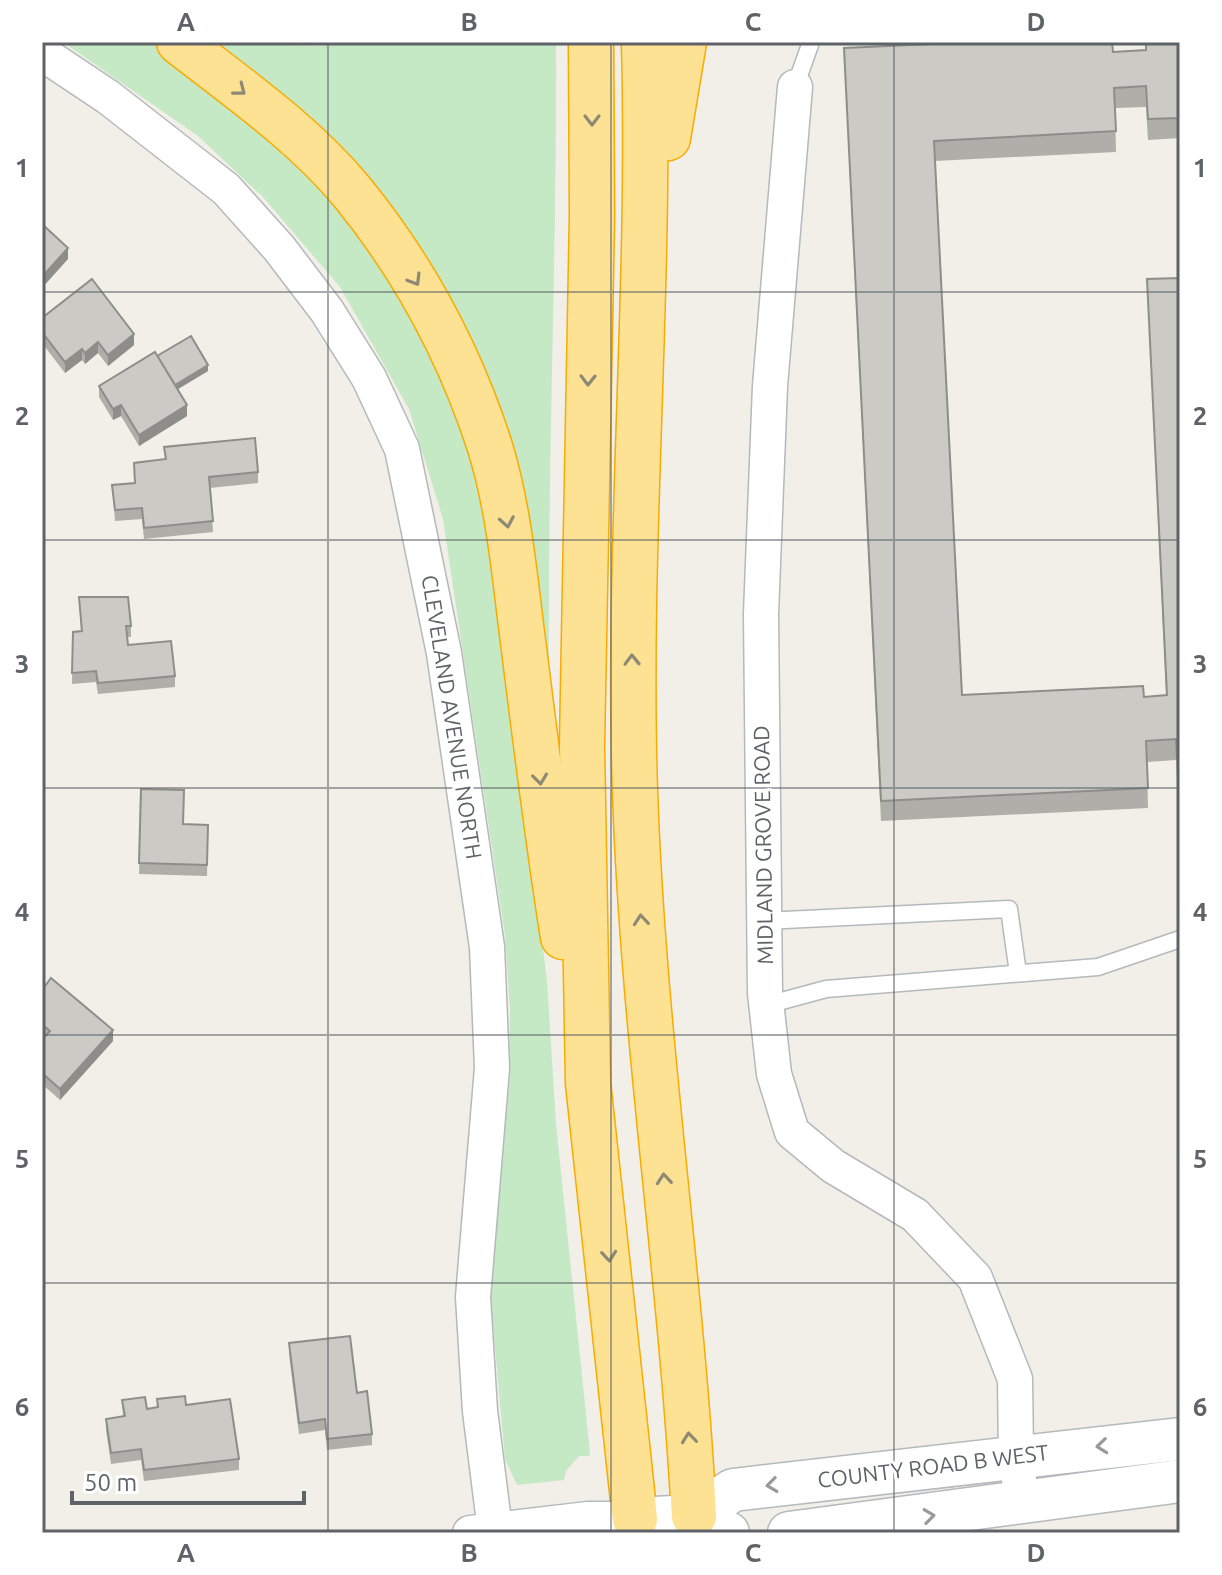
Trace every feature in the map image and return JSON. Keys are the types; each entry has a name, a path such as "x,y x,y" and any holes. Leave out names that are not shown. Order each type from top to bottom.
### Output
{"highway":[{"path":"179,42 300,137 351,191 434,313 466,380 490,449 507,521 546,828 588,1083 635,1519"},
{"path":"588,1083 582,746 592,215 591,42"},
{"path":"644,42 642,249 631,601 635,793 641,922 711,1524"},
{"path":"642,249 659,198 684,42"}],"street":[{"name":"CLEVELAND AVENUE NORTH","path":"42,53 120,105 226,189 279,248 327,311 369,378 402,449 444,653 487,947 492,1068 473,1297 483,1531"},
{"name":"MIDLAND GROVE ROAD","path":"795,87 770,386 761,614 764,921 767,1005 774,1074 792,1132 833,1166 915,1215 975,1278 1015,1379 1016,1455 1022,1504"},
{"name":"COUNTY ROAD B WEST","path":"711,1524 733,1490 1016,1455 1180,1439"},
{"path":"789,1533 1180,1481"},
{"path":"483,1531 588,1519 711,1524"}],"lane":[{"path":"795,87 811,42"},
{"path":"764,921 1009,909 1018,973"},
{"path":"767,1005 826,989 1098,967 1180,939"}],"green space":[{"path":"63,42 154,42 271,135 321,181 376,254 437,362 483,491 494,553 547,981 556,1124 590,1453 589,1456 579,1456 566,1471 564,1480 517,1485 505,1459 491,1302 494,1224 509,1088 510,1010 505,935 443,519 409,409 340,287 263,197 198,136"},
{"path":"200,42 321,46 351,42 556,42 549,689 461,336"}],"building":[{"path":"977,42 1112,42 1113,52 1146,50 1146,42 1180,42 1180,118 1148,119 1146,86 1114,88 1116,131 934,141 962,695 1143,686 1144,697 1167,695 1147,279 1180,278 1180,758 1177,758 1176,739 1146,741 1148,788 881,801 844,48"},
{"path":"42,224 68,248 42,277"},
{"path":"92,279 134,334 108,355 98,342 85,353 82,349 65,362 42,332 42,318"},
{"path":"191,336 208,365 175,385 157,356"},
{"path":"155,352 187,405 139,435 121,405 113,409 99,386"},
{"path":"255,438 258,472 209,477 213,521 144,528 142,508 115,510 112,485 135,483 134,463 166,459 164,447"},
{"path":"79,597 128,597 131,626 126,626 128,645 171,641 175,676 98,683 96,671 72,673 73,632 82,631"},
{"path":"141,789 184,790 183,824 208,825 207,865 139,863"},
{"path":"51,978 113,1030 60,1089 42,1073 42,1040 50,1031 42,1024 42,990"},
{"path":"350,1336 357,1393 367,1391 372,1434 327,1439 325,1419 299,1423 289,1343"},
{"path":"185,1396 186,1405 230,1399 239,1459 144,1470 141,1449 111,1453 106,1419 125,1416 122,1400 145,1397 147,1409 158,1407 157,1399"}]}
